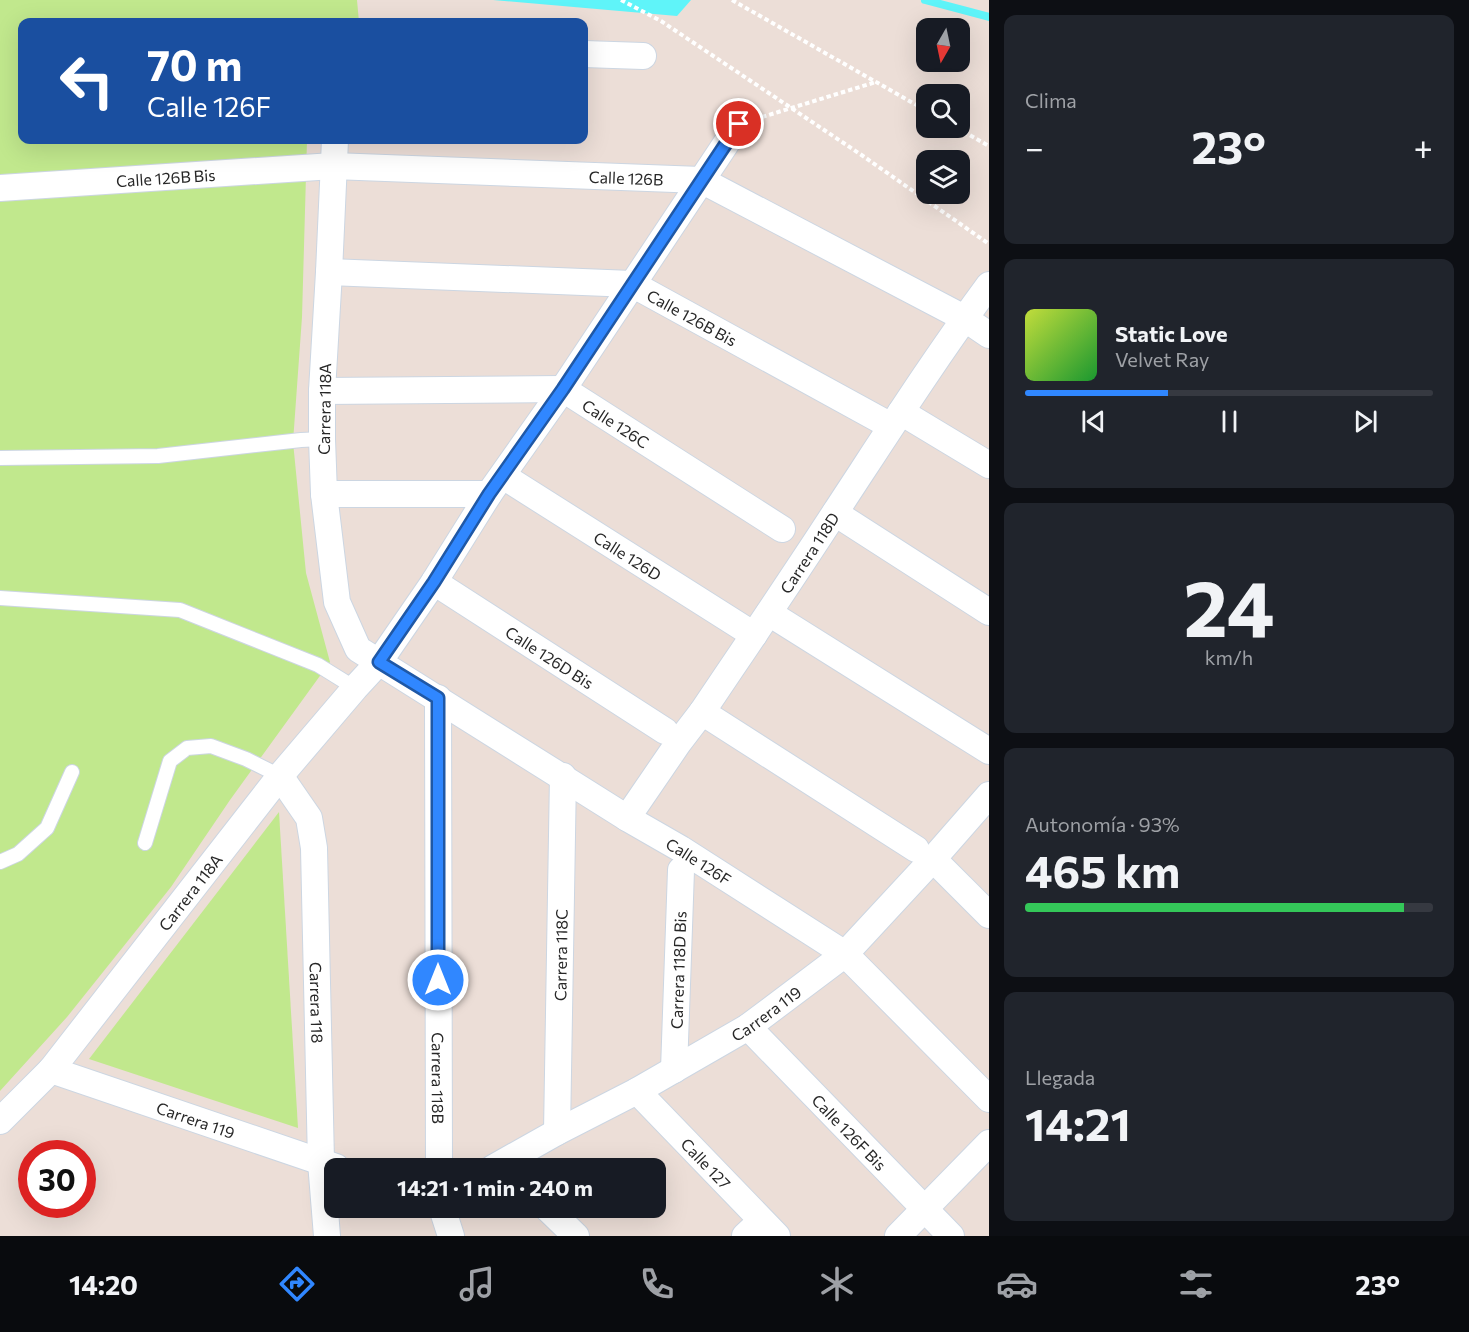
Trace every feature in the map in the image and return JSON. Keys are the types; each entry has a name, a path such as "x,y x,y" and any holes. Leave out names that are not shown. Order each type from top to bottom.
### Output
{"street":[{"path":"588,54 643,56"},
{"name":"Carrera 118A","path":"0,1121 51,1070 280,776 379,662 739,124"},
{"name":"Carrera 118A","path":"334,144 322,391 324,494 337,602 358,649 379,662"},
{"name":"Calle 126B","path":"333,166 701,180 964,318 989,335"},
{"name":"Calle 126B Bis","path":"0,188 333,166"},
{"name":"Calle 126B Bis","path":"329,272 632,284 989,465"},
{"name":"Carrera 118D","path":"627,818 702,712 896,419 989,285"},
{"path":"322,391 563,389"},
{"name":"Calle 126C","path":"563,389 782,529"},
{"path":"324,494 496,485"},
{"name":"Calle 126D","path":"496,485 754,635"},
{"path":"835,513 989,612"},
{"name":"Calle 126D Bis","path":"434,582 665,731"},
{"path":"769,613 989,751"},
{"name":"Calle 126F","path":"379,662 627,818 681,849 845,954 989,1099"},
{"name":"Carrera 118B","path":"438,698 439,1158"},
{"path":"702,712 925,854 989,915"},
{"name":"Carrera 118","path":"280,776 309,818 314,848 330,1158"},
{"name":"Carrera 118C","path":"557,1132 562,776"},
{"name":"Carrera 119","path":"515,1158 557,1132 637,1091 748,1027 845,954 925,854 989,795"},
{"name":"Carrera 118D Bis","path":"674,1070 681,870"},
{"name":"Calle 126F Bis","path":"748,1027 951,1236"},
{"name":"Carrera 119","path":"51,1070 324,1163"},
{"name":"Calle 127","path":"637,1091 761,1231"},
{"path":"898,1236 989,1143"},
{"name":"Carrera 118","path":"327,1236 328,1218"},
{"path":"445,1218 451,1236"},
{"path":"557,1218 576,1236"}],"lane":[{"path":"0,458 158,456 322,439"},
{"path":"0,598 180,610 318,665 355,688"},
{"path":"145,843 170,761 187,748 211,746 246,759 280,776"},
{"path":"0,861 18,854 47,828 72,772"}],"path":[{"path":"621,0 661,21 863,156 989,244"},
{"path":"732,0 916,105"},
{"path":"739,124 876,82"},
{"path":"970,135 989,146"}],"green space":[{"path":"0,0 357,0 359,18 18,18 18,144 307,144 302,317 293,442 306,573 330,662 230,800 171,887 67,1017 0,1091"},
{"path":"279,812 298,1128 89,1059"}],"water":[{"path":"493,0 691,0 677,16"}],"waterway":[{"path":"925,0 989,17"}],"route":[{"path":"438,980 438,698 379,662 434,582 489,494 563,389 739,124"}]}
